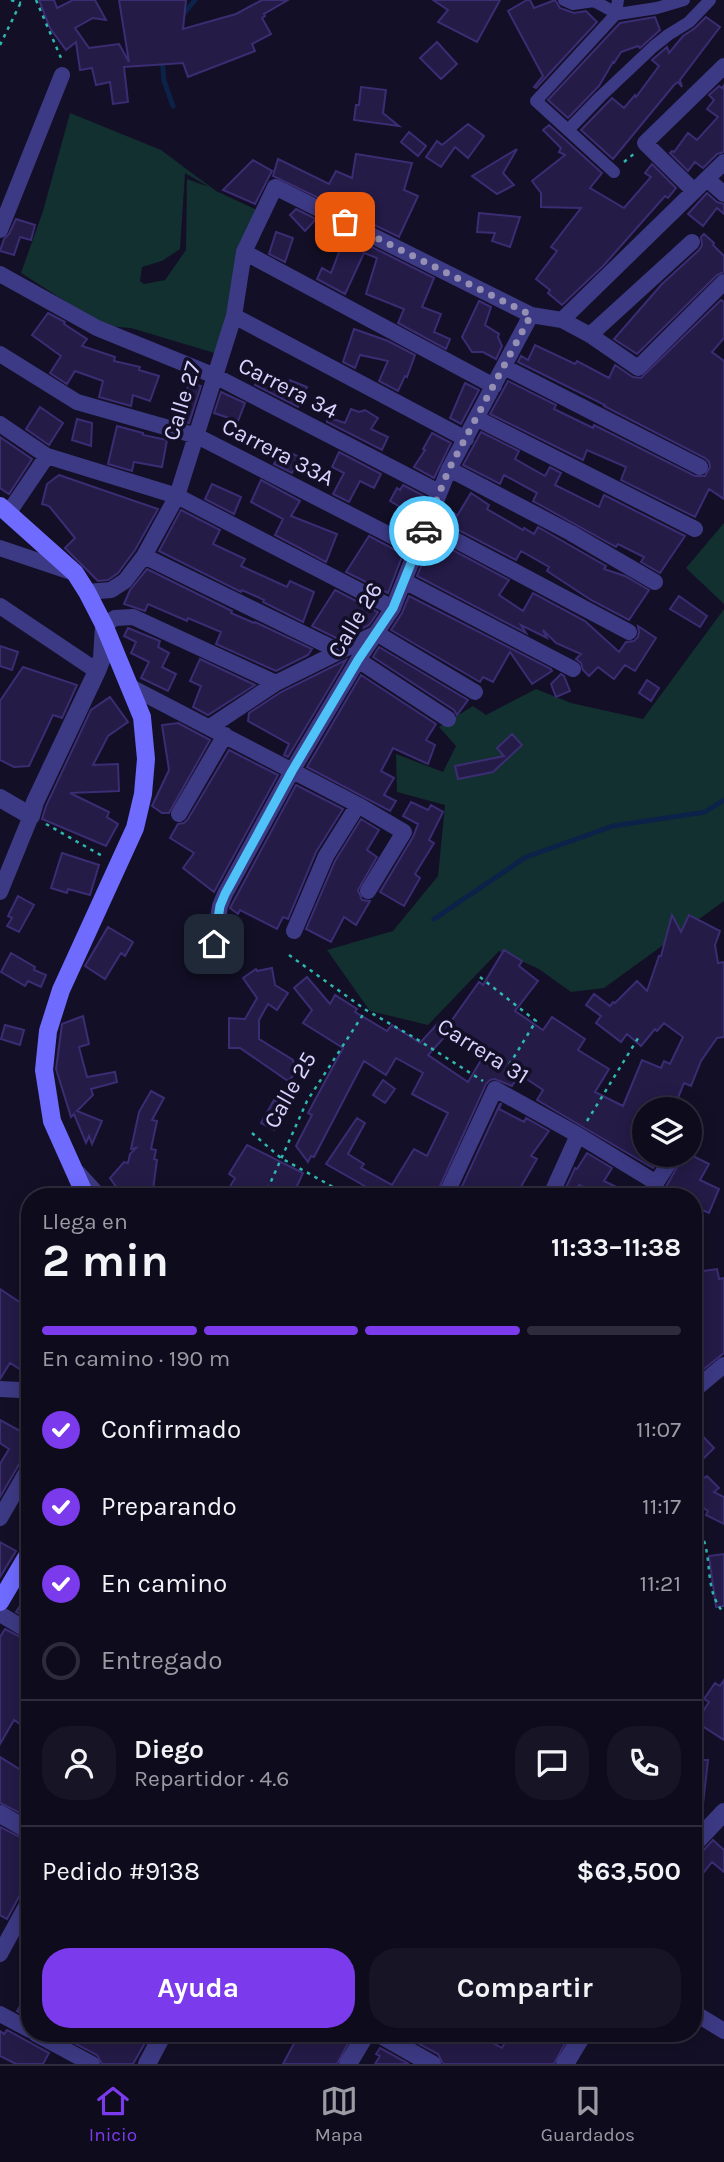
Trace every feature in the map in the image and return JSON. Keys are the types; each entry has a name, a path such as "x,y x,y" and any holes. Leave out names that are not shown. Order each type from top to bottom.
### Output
{"main road":[{"path":"5,509 75,573 104,625 142,717 146,759 143,794 135,828 61,990 48,1031 44,1070 52,1121 82,1188"},
{"path":"0,1602 21,1566"}],"street":[{"path":"564,0 573,4 594,1 616,14 657,8 684,0"},
{"path":"614,172 536,101 616,14 618,0"},
{"path":"569,130 653,47 690,22 710,0"},
{"path":"694,191 645,143 724,66"},
{"path":"0,230 62,75"},
{"path":"562,320 724,162"},
{"path":"707,179 724,194"},
{"name":"Calle 27","path":"87,592 118,587 134,571 177,496 234,316 244,252 275,187 531,315"},
{"path":"590,335 692,242"},
{"path":"244,252 494,386"},
{"name":"Carrera 34","path":"0,274 97,328 215,376 439,492"},
{"path":"531,315 562,320 590,335 638,368 724,282"},
{"name":"Calle 26","path":"214,944 220,906 225,894 292,771 358,660 393,608 449,469 531,315"},
{"path":"234,316 466,439"},
{"name":"Carrera 33A","path":"0,355 76,402 197,436 417,549"},
{"path":"504,367 700,467"},
{"path":"476,418 695,529"},
{"path":"0,424 47,456 177,496 393,608"},
{"path":"5,509 47,456"},
{"path":"449,469 571,533 655,582"},
{"path":"427,525 629,632"},
{"path":"0,548 75,573"},
{"path":"144,556 339,651"},
{"path":"404,581 573,669"},
{"path":"0,606 97,671"},
{"path":"0,892 35,802 97,671 102,658 104,625 115,618 133,617 276,683"},
{"path":"210,727 276,683 376,633 475,692"},
{"path":"358,660 448,719"},
{"path":"129,686 358,805 404,832 368,891"},
{"path":"142,717 168,708"},
{"path":"178,814 225,735"},
{"path":"0,798 31,816"},
{"path":"294,931 326,856 358,805"},
{"path":"449,1188 495,1089"},
{"name":"Carrera 31","path":"495,1089 655,1182"},
{"path":"554,1188 578,1135"},
{"path":"652,1188 666,1167"},
{"path":"74,1169 92,1188"},
{"path":"702,1383 724,1365"},
{"path":"0,1390 21,1390"},
{"path":"0,1518 21,1481"},
{"path":"0,1614 21,1627"},
{"path":"702,1835 724,1812"},
{"path":"0,1814 21,1826"},
{"path":"0,1954 21,1916"},
{"path":"0,2014 21,2025"},
{"path":"702,2018 724,2031"},
{"path":"51,2042 92,2064"},
{"path":"147,2064 159,2042"},
{"path":"348,2064 361,2042"},
{"path":"393,2042 432,2064"},
{"path":"565,2064 578,2042"}],"path":[{"path":"0,45 21,1 11,0"},
{"path":"36,0 63,63 62,75"},
{"path":"614,172 645,143"},
{"path":"31,816 120,865"},
{"name":"Carrera 31","path":"289,955 366,1010 495,1089"},
{"path":"480,977 536,1021 495,1089"},
{"name":"Calle 25","path":"268,1188 307,1101 366,1010"},
{"path":"578,1135 640,1035"},
{"path":"252,1133 281,1158 335,1188"},
{"path":"702,1538 711,1589 724,1613"}],"green space":[{"path":"70,113 161,150 216,191 259,211 218,354 131,328 93,325 65,301 21,273 43,211","holes":["185,173 209,187 187,179 186,250 165,280 144,284 140,281 142,267 162,261 180,249"]},
{"path":"724,523 724,604 686,568"},
{"path":"724,609 724,901 604,988 571,992 539,969 499,951 428,1025 370,1011 327,950 393,931 438,876 445,805 397,792 396,754 443,772 456,746 439,727 473,706 486,715 536,689 571,703 643,719"}],"building":[{"path":"39,0 54,0 57,8 73,0 95,0 106,20 93,18 75,28 89,48 119,44 129,62 119,0 186,0 183,29 236,14 262,0 288,0 264,14 262,18 271,34 252,44 255,51 188,77 183,63 124,67 128,102 113,104 110,82 96,85 92,68 80,70 76,42 66,50 50,28"},
{"path":"433,0 500,0 477,42 438,22 448,10"},
{"path":"530,0 534,8 555,0 560,8 574,13 586,11 597,22 536,88 534,87 543,76 508,11"},
{"path":"655,17 660,30 640,48 638,46 621,52 599,86 568,118 548,100 620,23"},
{"path":"706,17 720,27 680,80 682,87 678,82 674,85 613,159 581,130 612,98 624,108 635,95 636,97 659,66 652,60 667,47 669,53 683,36"},
{"path":"437,42 457,64 441,79 420,58"},
{"path":"724,85 724,152 717,154 703,168 695,162 688,171 670,153 674,152 688,133 697,140 718,117 707,109 714,100 709,95"},
{"path":"361,87 386,90 383,113 399,126 354,120"},
{"path":"468,124 484,136 468,158 455,147 441,167 426,157 437,141 442,145"},
{"path":"549,125 602,173 590,188 624,208 651,177 645,173 652,164 676,188 668,198 665,196 604,265 562,305 548,293 550,290 536,279 557,251 551,247 581,208 541,207 541,193 532,181 565,155 559,152 561,148 543,130"},
{"path":"409,132 426,146 418,156 401,142"},
{"path":"517,149 503,173 514,185 497,194 472,176"},
{"path":"356,154 412,163 404,190 418,196 399,237 273,176 278,159 329,184 336,171 352,178"},
{"path":"253,160 272,171 255,204 223,190"},
{"path":"707,193 717,202 724,204 724,214 717,208 703,226 688,214"},
{"path":"296,209 316,219 305,231 290,215"},
{"path":"479,213 520,217 510,247 492,241 495,233 477,232"},
{"path":"16,219 35,225 31,240 20,237 14,255 0,251"},
{"path":"276,232 293,238 285,262 269,254"},
{"path":"346,234 434,278 422,307 441,314 434,332 450,339 446,349 398,323 404,309 366,294 377,258 364,253 345,294 317,279 322,268 331,273"},
{"path":"704,234 724,256 724,272 717,275 637,354 614,339 662,284 699,250"},
{"path":"721,300 724,302 724,338 712,352 724,361 724,499 709,489 695,517 621,480 626,467 587,450 583,460 490,414 508,381 556,405 554,409 593,428 594,425 695,476 705,476 710,467 705,458 518,362 521,356 528,360 535,345 575,364 577,361 609,378 615,365 633,377 641,378"},
{"path":"479,301 491,307 485,325 499,334 502,346 496,359 483,352 472,352 462,337"},
{"path":"48,313 87,339 82,346 115,357 114,361 140,367 139,370 159,376 150,401 133,395 131,406 99,397 103,381 75,371 67,384 50,373 61,356 32,335"},
{"path":"354,329 388,341 415,355 407,377 405,376 398,391 379,381 388,361 360,355 355,368 343,362"},
{"path":"258,378 288,388 290,380 307,387 298,407 255,385"},
{"path":"189,383 201,386 189,423 178,420"},
{"path":"465,383 479,390 461,424 450,418"},
{"path":"221,392 245,403 238,421 214,413"},
{"path":"40,407 63,423 49,445 26,429"},
{"path":"351,409 359,412 365,410 378,418 371,429 388,437 382,450 327,422 327,417 345,423"},
{"path":"77,419 92,423 91,446 72,440"},
{"path":"117,426 167,440 162,467 134,462 132,471 108,464"},
{"path":"481,432 519,451 515,459 545,476 550,467 561,473 555,485 599,507 604,495 685,536 660,573 641,562 644,557 618,544 616,547 533,501 537,493 504,475 500,484 463,465"},
{"path":"432,433 451,443 434,478 414,467"},
{"path":"0,437 32,459 9,494 0,488"},
{"path":"281,448 299,457 292,473 274,464"},
{"path":"339,452 381,474 374,488 360,481 349,502 333,494 344,473 332,467"},
{"path":"59,475 158,509 135,550 118,573 108,580 98,581 65,548 75,538 49,506 42,504 47,484"},
{"path":"261,480 300,501 291,516 337,534 326,562 275,535 283,519 251,502"},
{"path":"212,484 241,497 234,514 205,499"},
{"path":"403,485 426,497 411,534 390,523 400,507 390,501 397,488 400,490"},
{"path":"471,493 489,505 487,509 523,530 524,528 534,534 538,527 606,566 604,569 625,576 649,590 629,620 591,600 547,571 549,567 521,551 516,560 447,524 454,513 457,516"},
{"path":"181,510 220,530 213,544 245,559 241,566 287,587 290,581 314,592 303,622 263,602 264,600 242,590 241,592 159,551"},
{"path":"369,536 403,554 388,593 346,572"},
{"path":"432,539 509,580 499,595 523,611 533,593 585,621 619,652 626,642 634,641 638,637 638,626 656,638 635,671 625,665 614,679 598,667 589,676 576,659 581,654 556,643 543,630 547,638 521,625 526,633 417,576"},
{"path":"147,569 232,611 231,613 312,649 308,655 276,671 216,644 221,632 148,604 145,611 124,604 130,590"},
{"path":"335,590 378,612 369,625 340,640 312,626"},
{"path":"409,596 552,671 532,684 510,652 493,682 483,677 480,682 391,630"},
{"path":"679,596 707,616 700,627 670,609"},
{"path":"128,628 160,641 158,647 169,653 162,667 176,674 168,691 141,678 149,662 131,653 136,642 124,636"},
{"path":"0,646 18,652 12,670 0,666"},
{"path":"379,647 468,700 457,715 454,710 373,657"},
{"path":"200,659 255,685 208,715 193,707 201,686 190,681"},
{"path":"346,660 288,757 284,755 289,744 248,721 249,713 281,692"},
{"path":"23,667 77,685 62,718 53,715 29,766 14,767 0,760 0,701"},
{"path":"561,674 570,691 556,697 551,684"},
{"path":"361,675 436,724 426,740 435,745 428,764 393,748 381,771 394,778 384,795 396,801 390,811 307,767"},
{"path":"647,680 659,688 651,701 639,693"},
{"path":"110,697 128,722 108,736 93,765 118,764 119,791 70,793 109,812 107,817 118,824 106,846 42,819 91,710"},
{"path":"178,723 210,740 169,813 162,813 152,806 169,770 162,725"},
{"path":"512,734 522,745 493,772 458,779 455,766 504,756 497,748"},
{"path":"229,750 278,775 214,892 183,868 194,853 170,838 178,824 188,819"},
{"path":"296,785 343,809 316,852 288,919 283,917 277,929 240,910 238,914 230,908"},
{"path":"411,802 428,810 431,805 443,812 429,840 434,843 415,874 420,878 404,906 380,892 418,824 403,816"},
{"path":"361,819 379,830 367,850 377,857 358,890 362,900 370,901 356,925 344,917 331,942 306,929 335,861"},
{"path":"62,853 99,865 90,895 51,888"},
{"path":"18,896 34,905 19,932 7,926 12,918 8,916"},
{"path":"672,915 681,932 689,915 720,931 715,945 718,963 724,962 724,1037 717,1038 701,1061 691,1086 684,1083 678,1097 632,1097 632,1156 537,1100 543,1090 519,1074 512,1086 495,1079 486,1084 439,1188 368,1188 326,1164 357,1118 365,1123 348,1154 364,1164 361,1168 392,1185 414,1149 427,1156 448,1113 412,1094 423,1073 396,1058 386,1075 364,1061 314,1157 311,1156 308,1162 296,1146 312,1115 308,1113 343,1048 303,1023 312,1010 294,988 307,977 330,1004 335,995 357,1009 355,1012 387,1031 392,1025 420,1043 440,1021 447,1027 479,982 483,985 504,950 522,961 519,966 538,981 515,1011 543,1030 552,1017 585,1039 578,1050 609,1069 595,1092 623,1106 642,1060 661,1068 664,1061 670,1064 683,1037 664,1023 657,1031 655,1029 641,1046 627,1034 621,1042 596,1023 601,1016 586,1005 594,994 610,1006 637,981 647,991 661,956","holes":["449,1032 484,1055 468,1082 428,1055"]},
{"path":"108,927 133,942 125,956 121,953 105,979 85,966"},
{"path":"11,953 35,967 34,970 46,975 41,987 28,981 25,986 1,972"},
{"path":"272,968 275,985 288,993 277,1010 268,1004 259,1020 259,1039 293,1060 296,1073 288,1081 240,1048 229,1048 229,1018 245,1019 257,998 243,978 256,969"},
{"path":"83,1016 89,1044 79,1047 87,1077 115,1072 117,1082 91,1089 93,1095 77,1111 102,1121 92,1144 89,1136 86,1143 74,1114 71,1117 56,1069 62,1024"},
{"path":"5,1025 24,1030 20,1045 1,1039"},
{"path":"383,1080 395,1089 385,1103 373,1095"},
{"path":"151,1091 164,1098 152,1120 157,1121 151,1149 156,1150 154,1159 157,1160 153,1188 117,1188 110,1178 124,1162 128,1163 130,1154 136,1148 131,1149 139,1112"},
{"path":"274,1100 287,1106 274,1130 261,1123"},
{"path":"500,1104 499,1109 524,1122 526,1118 549,1131 531,1156 537,1159 520,1188 461,1188"},
{"path":"247,1145 303,1173 296,1188 229,1188 235,1178 229,1174"},
{"path":"587,1153 612,1168 604,1181 618,1188 586,1188 579,1185 577,1188 566,1188 575,1168 577,1169"},
{"path":"702,1160 709,1164 700,1180 719,1189 709,1213 702,1210 702,1188 665,1188 677,1167 702,1167"},
{"path":"717,1269 719,1279 724,1278 724,1353 702,1370 702,1271"},
{"path":"0,1289 21,1303 21,1370 10,1363 0,1379"},
{"path":"0,1420 20,1431 21,1461 0,1497 0,1464 9,1449 0,1443"},
{"path":"702,1435 714,1448 704,1458 702,1456"},
{"path":"707,1476 719,1488 714,1492 724,1497 724,1524 706,1515 708,1511 702,1507 702,1479"},
{"path":"0,1542 16,1551 0,1577"},
{"path":"724,1554 724,1606 716,1607 709,1556"},
{"path":"5,1629 21,1637 21,1722 14,1720 0,1744 0,1637"},
{"path":"724,1680 724,1740 702,1726 702,1713 709,1702 704,1699 715,1683 720,1686"},
{"path":"0,1757 21,1770 21,1814 0,1803"},
{"path":"702,1760 708,1760 702,1813"},
{"path":"0,1827 21,1838 21,1893 7,1919 0,1915"},
{"path":"713,1840 724,1850 724,1872 712,1862 702,1875 702,1852"},
{"path":"7,2030 21,2038 21,2042 29,2042 49,2053 43,2064 16,2064 0,2056 0,2031 4,2034"},
{"path":"72,2042 145,2042 133,2064 102,2064 97,2055"},
{"path":"295,2042 349,2042 337,2064 283,2064"},
{"path":"416,2042 491,2042 502,2048 505,2042 566,2042 554,2064 443,2064 438,2054"},
{"path":"380,2048 409,2064 375,2064 380,2056 376,2054"}],"waterway":[{"path":"182,16 195,0"},
{"path":"162,59 164,81 173,106"},
{"path":"434,919 526,857 613,826 705,812 724,800"}],"way so far":[{"path":"345,222 531,315 449,469 424,531"}],"route":[{"path":"214,944 220,906 225,894 292,771 358,660 393,608 424,531"}]}
